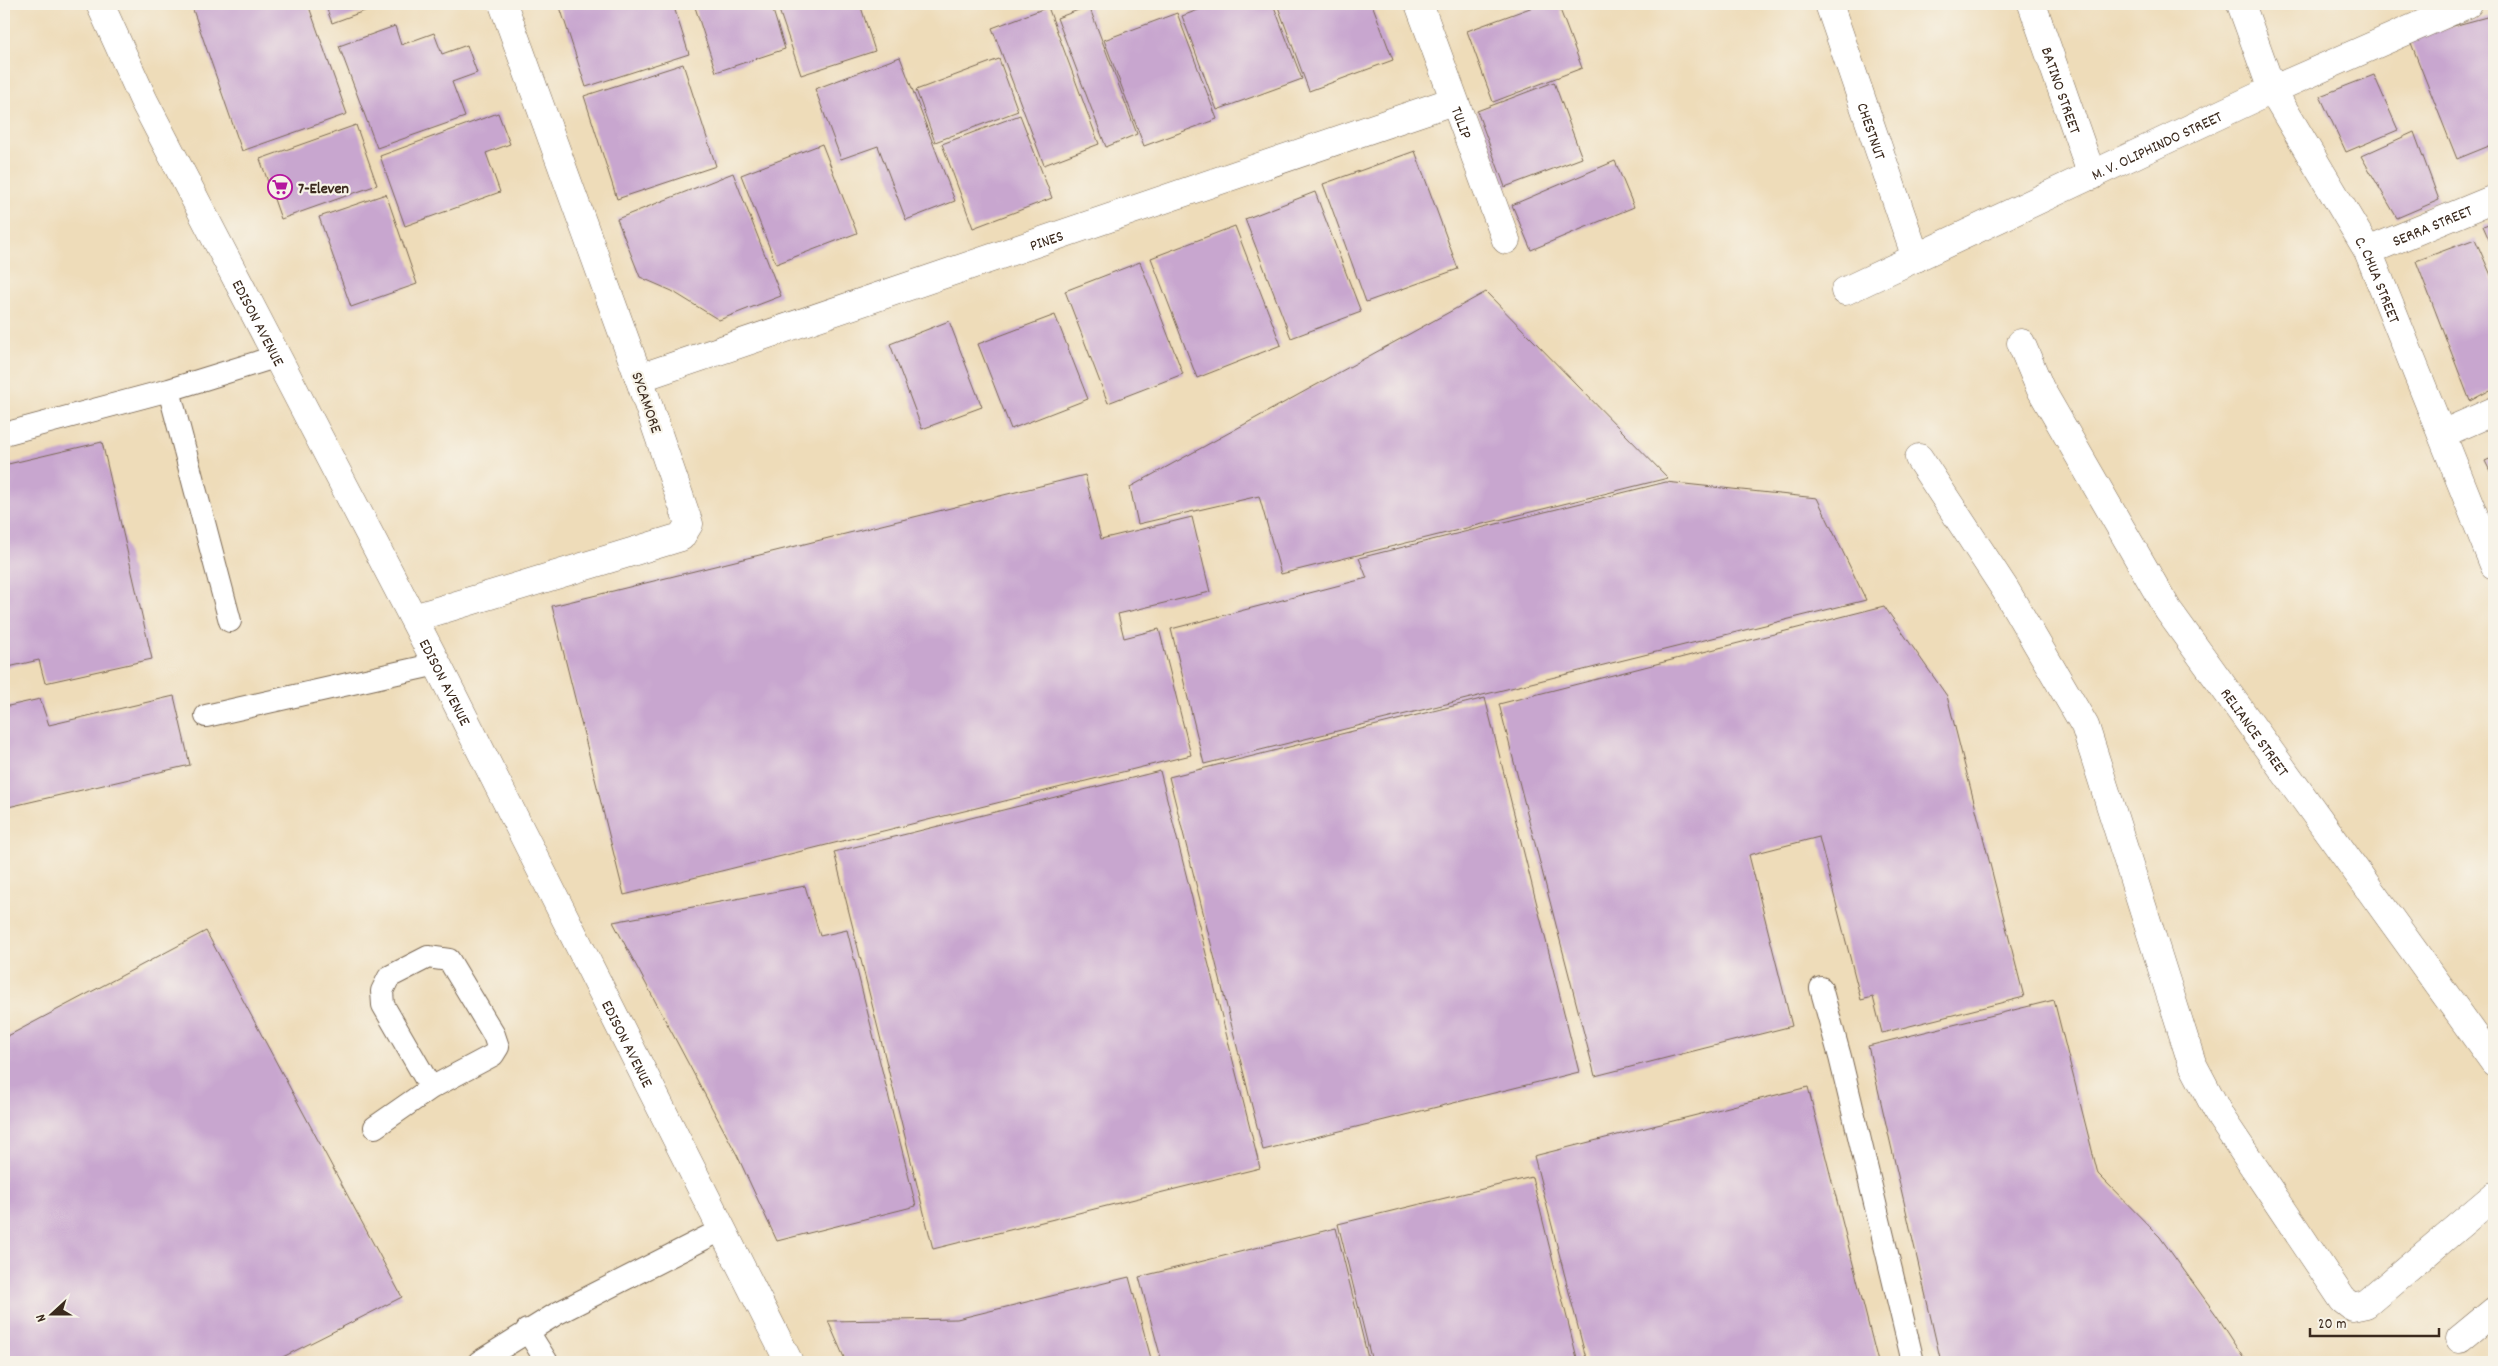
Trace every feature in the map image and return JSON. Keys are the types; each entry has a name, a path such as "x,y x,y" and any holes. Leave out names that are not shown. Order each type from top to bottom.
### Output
{"street":[{"name":"EDISON AVENUE","path":"100,4 144,101 414,618 789,1362"},
{"name":"SYCAMORE","path":"414,618 681,537 689,524 686,510 640,378 502,4"},
{"name":"TULIP","path":"1419,4 1453,101 1506,240"},
{"name":"CHESTNUT","path":"1829,4 1916,258"},
{"name":"BATINO STREET","path":"2032,4 2092,176"},
{"name":"C. CHUA STREET","path":"2241,4 2272,90 2368,251 2494,565"},
{"name":"M. V. OLIPHINDO STREET","path":"1845,291 2272,90 2455,7"},
{"name":"PINES","path":"640,378 1453,101"},
{"name":"SERRA STREET","path":"2368,251 2494,200"},
{"name":"RELIANCE STREET","path":"2020,344 2040,388 2168,610 2494,1062"},
{"path":"2442,434 2494,411"},
{"path":"1919,458 2005,589 2085,726 2192,1063 2221,1118 2343,1300 2352,1307 2366,1304 2494,1196"},
{"path":"2460,1339 2494,1311"}],"lane":[{"path":"4,434 169,390 278,356"},
{"path":"169,390 230,621"},
{"path":"206,716 437,664"},
{"path":"375,1127 431,1088 493,1055 498,1046 494,1035 449,960 428,957 389,976 382,991 383,1005 431,1088"},
{"path":"1821,988 1840,1057 1913,1362"},
{"path":"479,1362 527,1330 722,1230"},
{"path":"527,1330 547,1362"}],"building":[{"path":"191,4 308,4 347,114 242,151"},
{"path":"325,4 365,4 367,10 332,23"},
{"path":"559,4 673,4 689,54 586,87"},
{"path":"694,4 771,4 785,49 716,72"},
{"path":"777,4 860,4 875,51 801,75"},
{"path":"1214,4 1273,4 1302,79 1217,110 1182,16"},
{"path":"1277,4 1372,4 1393,60 1309,91"},
{"path":"1541,4 1558,4 1582,68 1493,102 1467,31"},
{"path":"1089,6 1137,134 1106,147 1057,18"},
{"path":"1048,7 1099,144 1044,165 992,28"},
{"path":"1177,13 1217,119 1144,146 1104,40"},
{"path":"2494,15 2494,144 2457,159 2409,38"},
{"path":"395,26 401,45 434,33 442,54 467,45 477,73 452,82 465,117 377,148 339,46"},
{"path":"900,57 955,201 906,220 878,146 841,159 815,89"},
{"path":"999,59 1018,111 935,142 916,90"},
{"path":"683,64 716,166 617,199 584,96"},
{"path":"2374,75 2398,130 2346,152 2320,96"},
{"path":"1554,82 1582,158 1505,187 1477,111"},
{"path":"498,113 510,144 486,153 500,192 405,226 380,156"},
{"path":"1020,115 1052,198 973,228 942,144"},
{"path":"356,125 377,185 281,219 260,159"},
{"path":"2414,132 2439,200 2397,218 2361,156"},
{"path":"822,144 857,233 776,264 741,175"},
{"path":"1415,151 1458,269 1366,302 1323,184"},
{"path":"1615,161 1634,207 1531,250 1512,205"},
{"path":"733,173 781,296 719,320 672,291 640,277 617,219"},
{"path":"1315,192 1361,312 1291,338 1245,219"},
{"path":"386,194 417,284 351,307 319,217"},
{"path":"2494,222 2494,251 2483,226"},
{"path":"1235,226 1281,345 1197,378 1151,258"},
{"path":"2475,239 2494,282 2494,388 2470,401 2416,261"},
{"path":"1140,262 1183,374 1108,403 1065,291"},
{"path":"1486,292 1668,478 1281,574 1259,496 1138,524 1130,487"},
{"path":"1055,315 1088,399 1011,429 978,344"},
{"path":"949,321 982,407 922,429 890,344"},
{"path":"102,442 152,659 45,683 39,660 4,668 4,465"},
{"path":"2494,457 2494,479 2485,461"},
{"path":"1085,475 1101,539 1192,517 1210,592 1118,614 1124,638 1159,629 1191,755 624,895 552,606"},
{"path":"1666,482 1817,498 1866,600 1204,764 1171,629 1367,578 1359,558"},
{"path":"1884,606 1947,696 2024,997 1882,1033 1873,997 1861,1000 1819,837 1749,855 1792,1026 1595,1076 1499,704"},
{"path":"174,696 190,765 4,808 4,707 40,699 49,725"},
{"path":"1485,698 1579,1072 1263,1150 1169,777"},
{"path":"1160,771 1260,1168 933,1249 834,852"},
{"path":"805,886 820,936 847,930 916,1206 777,1241 737,1155 613,922"},
{"path":"206,931 402,1297 273,1362 4,1362 4,1038"},
{"path":"2054,1000 2098,1174 2160,1237 2217,1316 2247,1362 1941,1362 1868,1046"},
{"path":"1808,1087 1878,1362 1587,1362 1534,1156"},
{"path":"1532,1177 1578,1362 1372,1362 1338,1224"},
{"path":"1336,1228 1369,1362 1162,1362 1139,1277"},
{"path":"1129,1277 1152,1362 846,1362 828,1321 957,1319"}],"place":[{"name":"7-Eleven","path":"280,187"}]}
